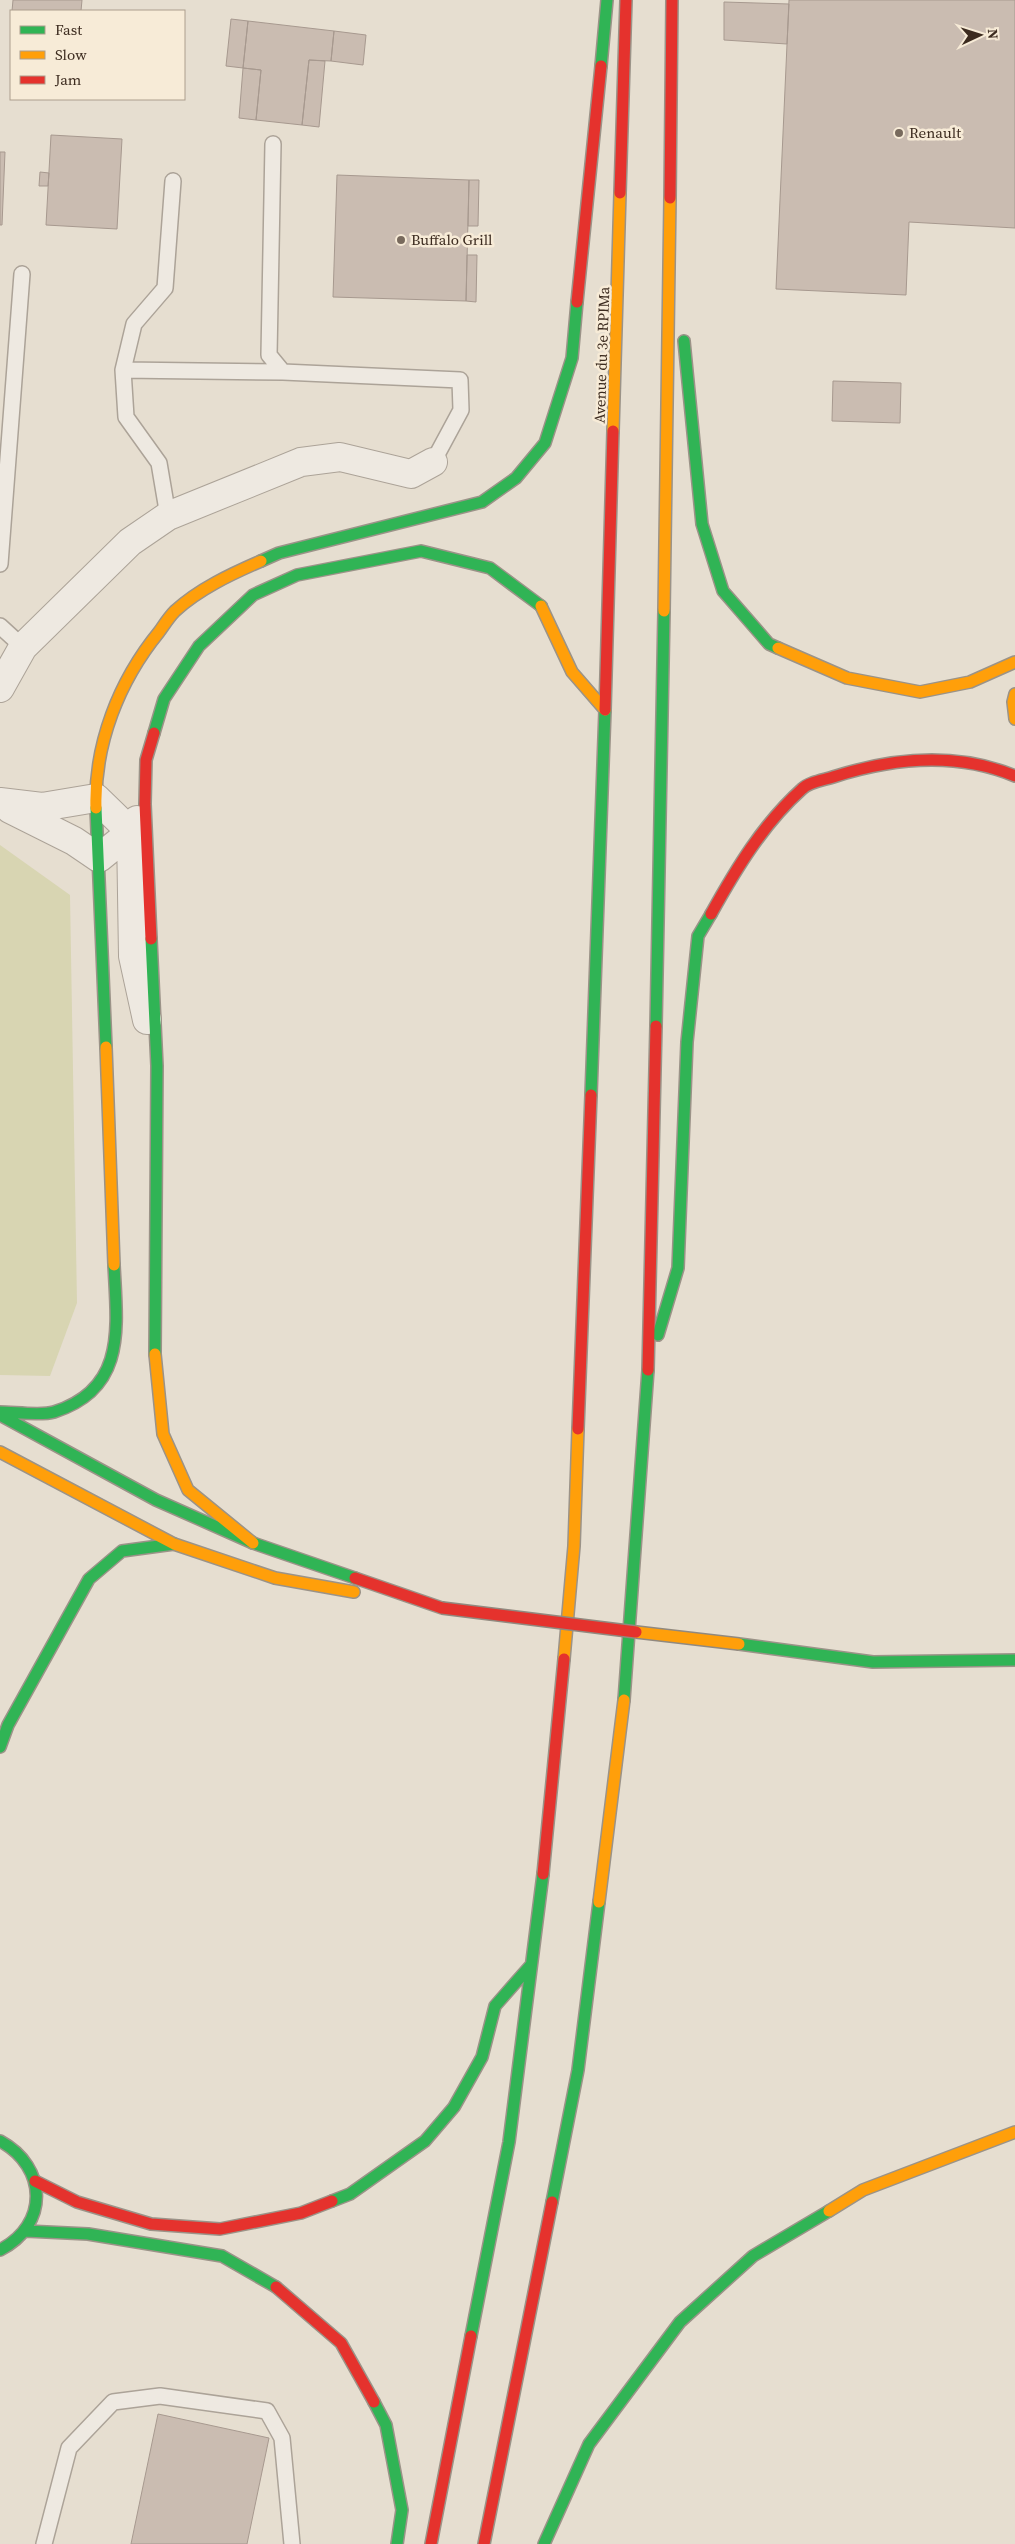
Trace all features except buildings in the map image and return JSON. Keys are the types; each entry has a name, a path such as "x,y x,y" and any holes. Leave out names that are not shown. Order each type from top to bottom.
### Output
{"main road":[{"path":"0,1414 52,1413 84,1398 109,1369 117,1329 96,798 100,755 116,701 144,650 176,611 221,579 279,553 482,502 516,478 545,443 572,358 607,0"},
{"name":"Avenue du 3e RPIMa","path":"431,2544 509,2142 546,1840 574,1546 605,710 626,0"},
{"path":"484,2544 578,2070 624,1704 648,1370 663,716 672,0"},
{"path":"672,32 681,259"},
{"path":"684,329 686,368 702,524 723,591 769,644 847,678 920,692 970,682 1015,662"},
{"path":"253,1543 188,1490 163,1434 155,1359 157,1066 146,804 146,760 164,699 199,646 253,595 297,575 421,551 490,568 540,603 572,672 605,710"},
{"path":"1015,694 1013,702 1015,719"},
{"path":"648,1370 678,1268 687,1042 698,936 748,849 803,787 862,768 934,759 991,766 1015,776"},
{"path":"0,1414 156,1500 253,1543 442,1608"},
{"path":"0,1452 174,1544 275,1578 442,1608 873,1662 1015,1660"},
{"path":"0,1747 8,1725 89,1579 122,1551 174,1544"},
{"path":"35,2181 77,2202 151,2224 220,2229 301,2213 350,2194 425,2141 454,2107 482,2057 495,2006 532,1965"},
{"path":"544,2544 589,2444 680,2322 752,2256 863,2190 1015,2132"},
{"path":"0,2141 18,2152 29,2165 35,2181 37,2199 34,2216 26,2231 13,2243 0,2250"},
{"path":"26,2231 88,2234 222,2256 282,2290 341,2343 386,2425 402,2510 397,2544"}],"street":[{"path":"0,688 23,647 130,542 168,516 301,462 340,457 411,474 433,462"},
{"path":"0,803 42,807 96,798 131,832 133,956 157,1066"},
{"path":"0,803 40,826 74,841 99,858 131,832 146,804"}],"lane":[{"path":"274,144 269,355 283,372"},
{"path":"168,516 159,463 126,417 123,370 134,324 165,288 173,181"},
{"path":"0,564 22,274"},
{"path":"123,370 283,372 460,380 461,410 433,462"},
{"path":"0,626 23,647"},
{"path":"44,2544 69,2448 113,2402 160,2396 267,2411 282,2438 292,2544"}],"shaded area":[{"path":"0,845 70,895 77,1303 50,1376 0,1375"}],"traffic: fast":[{"path":"601,66 607,0"},
{"path":"261,561 279,553 482,502 516,478 545,443 572,358 577,302"},
{"path":"684,341 702,524 723,591 769,644 778,648"},
{"path":"154,733 164,699 199,646 253,595 297,575 421,551 490,568 541,606"},
{"path":"656,1026 664,611"},
{"path":"591,1095 605,710"},
{"path":"96,808 106,1047"},
{"path":"658,1335 678,1268 687,1042 698,936 711,914"},
{"path":"151,939 157,1066 155,1354"},
{"path":"0,1412 35,1414 54,1412 78,1402 95,1388 106,1372 116,1333 114,1265"},
{"path":"624,1700 648,1370"},
{"path":"0,1415 156,1500 253,1543 355,1578"},
{"path":"0,1747 8,1725 89,1579 122,1551 174,1544"},
{"path":"739,1644 873,1662 1015,1660"},
{"path":"471,2336 509,2142 543,1874"},
{"path":"552,2202 578,2070 599,1902"},
{"path":"332,2201 350,2194 425,2141 454,2107 482,2057 495,2006 531,1965"},
{"path":"0,2141 16,2152 27,2165 34,2180 36,2196 34,2211 27,2226 16,2239 0,2250"},
{"path":"544,2544 589,2444 680,2322 753,2256 829,2211"},
{"path":"26,2231 88,2234 222,2256 276,2287"},
{"path":"374,2402 386,2425 402,2510 397,2544"}],"traffic: slow":[{"path":"613,431 620,193"},
{"path":"664,611 670,198"},
{"path":"96,808 99,760 112,714 121,692 145,651 175,611 184,603 216,583 261,561"},
{"path":"541,606 572,672 605,710"},
{"path":"778,648 847,678 920,692 970,682 1015,662"},
{"path":"1015,694 1013,702 1015,719"},
{"path":"106,1047 114,1265"},
{"path":"155,1354 163,1434 188,1490 253,1543"},
{"path":"564,1659 574,1546 578,1429"},
{"path":"0,1452 174,1544 275,1578 354,1592"},
{"path":"636,1632 739,1644"},
{"path":"599,1902 624,1700"},
{"path":"829,2211 863,2190 1015,2132"}],"traffic: jam":[{"path":"620,193 626,0"},
{"path":"670,198 672,0"},
{"path":"577,302 601,66"},
{"path":"605,710 613,431"},
{"path":"151,939 145,804 146,760 154,733"},
{"path":"711,914 740,864 763,832 788,803 802,789 809,785 878,765 924,760 970,763 993,768 1015,776"},
{"path":"648,1370 656,1026"},
{"path":"578,1429 591,1095"},
{"path":"355,1578 442,1608"},
{"path":"442,1608 636,1632"},
{"path":"543,1874 564,1659"},
{"path":"35,2181 77,2202 151,2224 220,2229 301,2213 332,2201"},
{"path":"484,2544 552,2202"},
{"path":"276,2287 341,2343 374,2402"},
{"path":"431,2544 471,2336"}],"place":[{"name":"Renault","path":"899,133"},
{"name":"Buffalo Grill","path":"401,240"}]}
